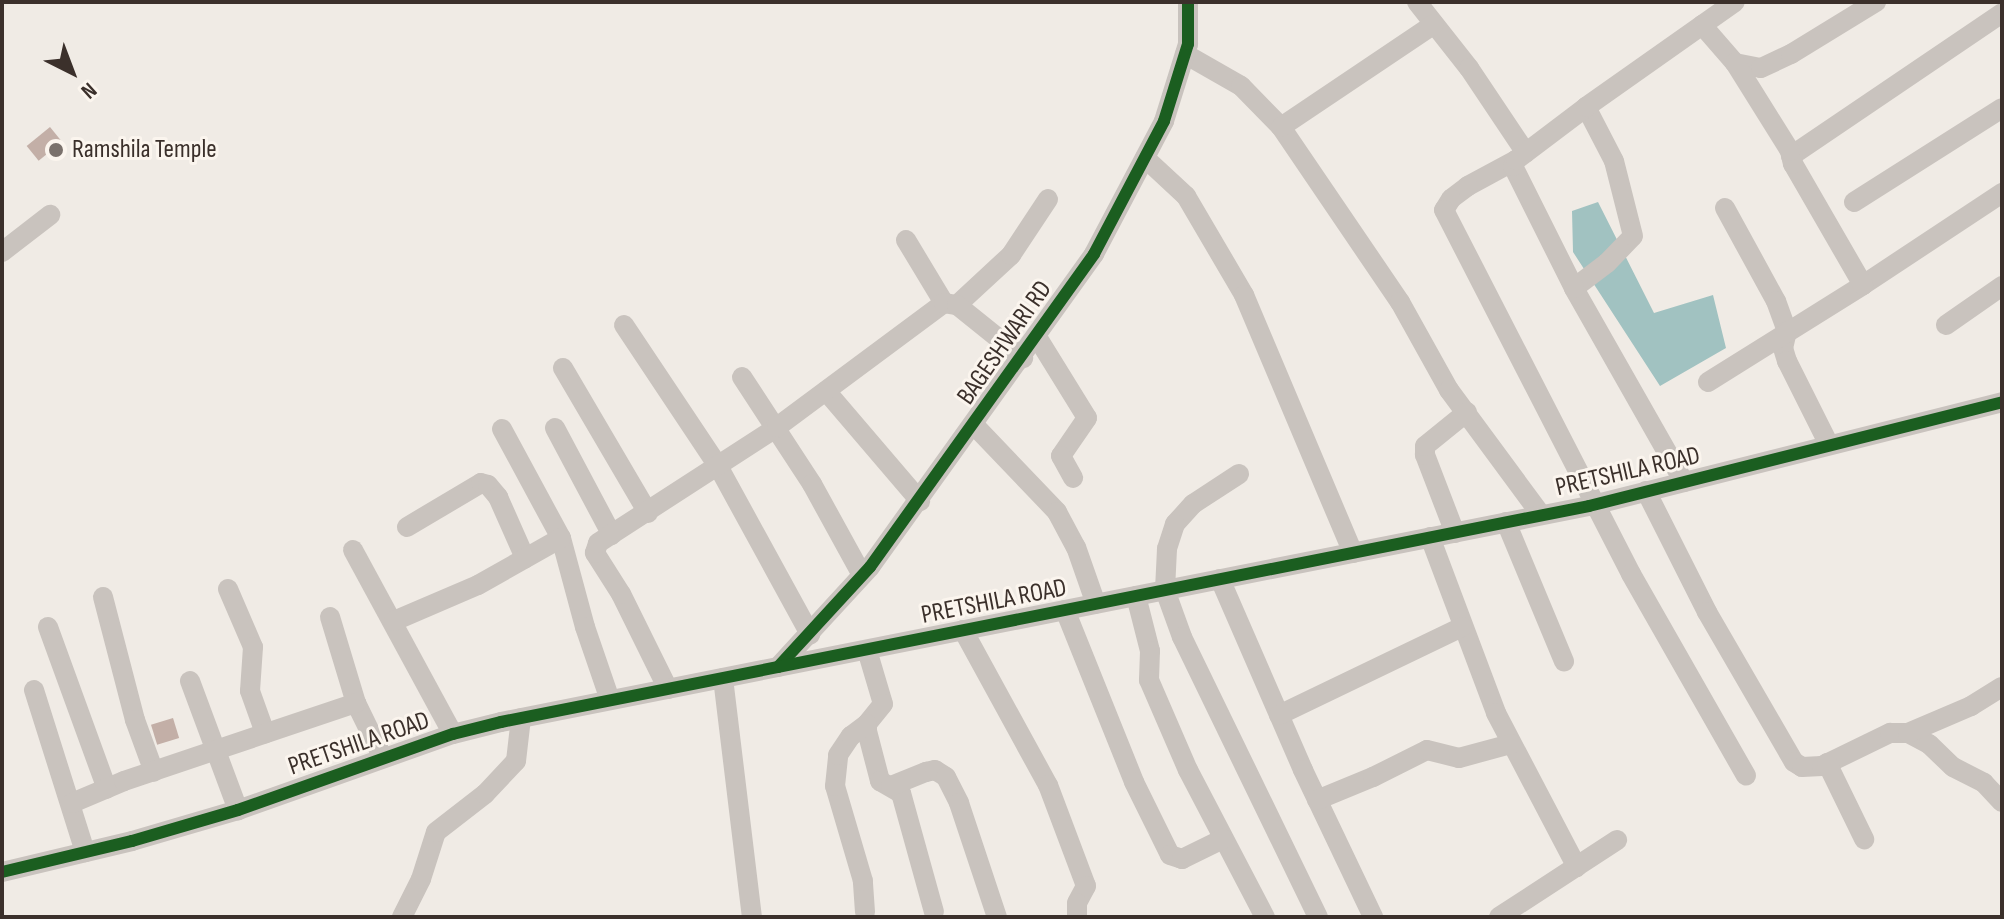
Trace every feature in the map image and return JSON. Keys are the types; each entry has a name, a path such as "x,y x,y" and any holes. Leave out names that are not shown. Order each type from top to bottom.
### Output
{"street":[{"name":"BAGESHWARI RD","path":"778,667 862,575 920,501 1094,254 1164,121 1185,54 1188,2"},
{"path":"1417,2 1469,68 1521,156"},
{"path":"1735,2 1521,156 1468,186 1451,199 1444,210 1594,504 1746,776"},
{"path":"1735,63 1761,68 1772,64 1876,2"},
{"path":"1791,156 2002,13 1996,2"},
{"path":"1281,127 1434,24"},
{"path":"1702,25 1735,63 1863,285"},
{"path":"1185,54 1241,86 1281,127 1400,302 1449,390 1541,515"},
{"path":"1574,288 1607,263 1633,236 1614,161 1586,107"},
{"path":"1854,202 2002,108"},
{"path":"1521,156 1514,172 1574,288 1684,482"},
{"path":"1145,158 1186,196 1244,295 1353,553"},
{"path":"1708,382 1735,368 1787,331 2002,193"},
{"path":"668,689 621,594 595,553 598,543 777,427 951,304 1011,255 1048,199"},
{"path":"1725,208 1776,301 1787,331 1783,348 1787,361 1829,445"},
{"path":"2,252 50,215"},
{"path":"906,240 951,304 1023,358"},
{"path":"1946,325 2002,286"},
{"path":"624,325 718,466 810,634"},
{"path":"1037,337 1087,418 1064,447 1061,456 1073,478"},
{"path":"563,368 648,513"},
{"path":"742,377 777,427 862,575"},
{"path":"826,391 920,501"},
{"name":"PRETSHILA ROAD","path":"2,872 238,810 453,734 521,718 1594,504 2002,402"},
{"path":"1455,533 1425,455 1425,446 1467,412"},
{"path":"974,425 1057,512 1076,547 1096,604"},
{"path":"555,428 612,535"},
{"path":"502,429 561,538 585,627 610,700"},
{"path":"1239,474 1193,504 1175,524 1167,549 1165,590 1182,637 1318,917"},
{"path":"407,527 481,483 488,485 498,497 525,558"},
{"path":"1646,491 1707,612 1788,754 1802,767 1827,763 1890,733 1908,733 1971,706 2002,687"},
{"path":"1506,522 1564,661"},
{"path":"1430,537 1462,627 1511,744 1577,867"},
{"path":"394,621 478,585 561,538"},
{"path":"353,550 453,734"},
{"path":"1220,579 1317,800 1373,917"},
{"path":"228,589 253,647 250,691 265,733"},
{"path":"1136,596 1150,651 1149,680 1223,839 1265,917"},
{"path":"103,597 135,720 154,772"},
{"path":"1065,610 1129,770 1170,855 1182,859 1223,839"},
{"path":"330,617 356,703 383,758"},
{"path":"48,627 107,789"},
{"path":"1279,715 1462,627"},
{"path":"963,630 1054,799 1086,886 1077,903 1077,917"},
{"path":"865,912 863,881 835,786 838,755 851,736 867,724 883,704 867,650"},
{"path":"723,678 752,917"},
{"path":"190,681 238,810"},
{"path":"34,690 85,852"},
{"path":"72,803 356,703"},
{"path":"402,917 421,879 436,832 485,794 516,761 521,718"},
{"path":"867,724 880,781 897,788 903,800 934,912"},
{"path":"1908,733 1929,744 1953,767 1984,783 2002,802"},
{"path":"1317,800 1427,750 1459,758 1511,744"},
{"path":"1827,763 1864,839"},
{"path":"891,786 935,770 946,777 959,803 997,917"},
{"path":"1499,917 1617,840"}],"water":[{"path":"1598,202 1654,313 1713,295 1726,348 1660,386 1573,252 1572,211"}],"building":[{"path":"50,127 62,142 39,161 27,146"},
{"path":"173,718 179,738 157,745 151,725"}],"cycle path":[{"path":"778,667 870,567 1094,254 1164,121 1188,44 1188,2"},
{"path":"2,872 132,841 238,810 453,734 501,722 1589,506 2002,402"}],"place":[{"name":"Ramshila Temple","path":"56,150"}]}
